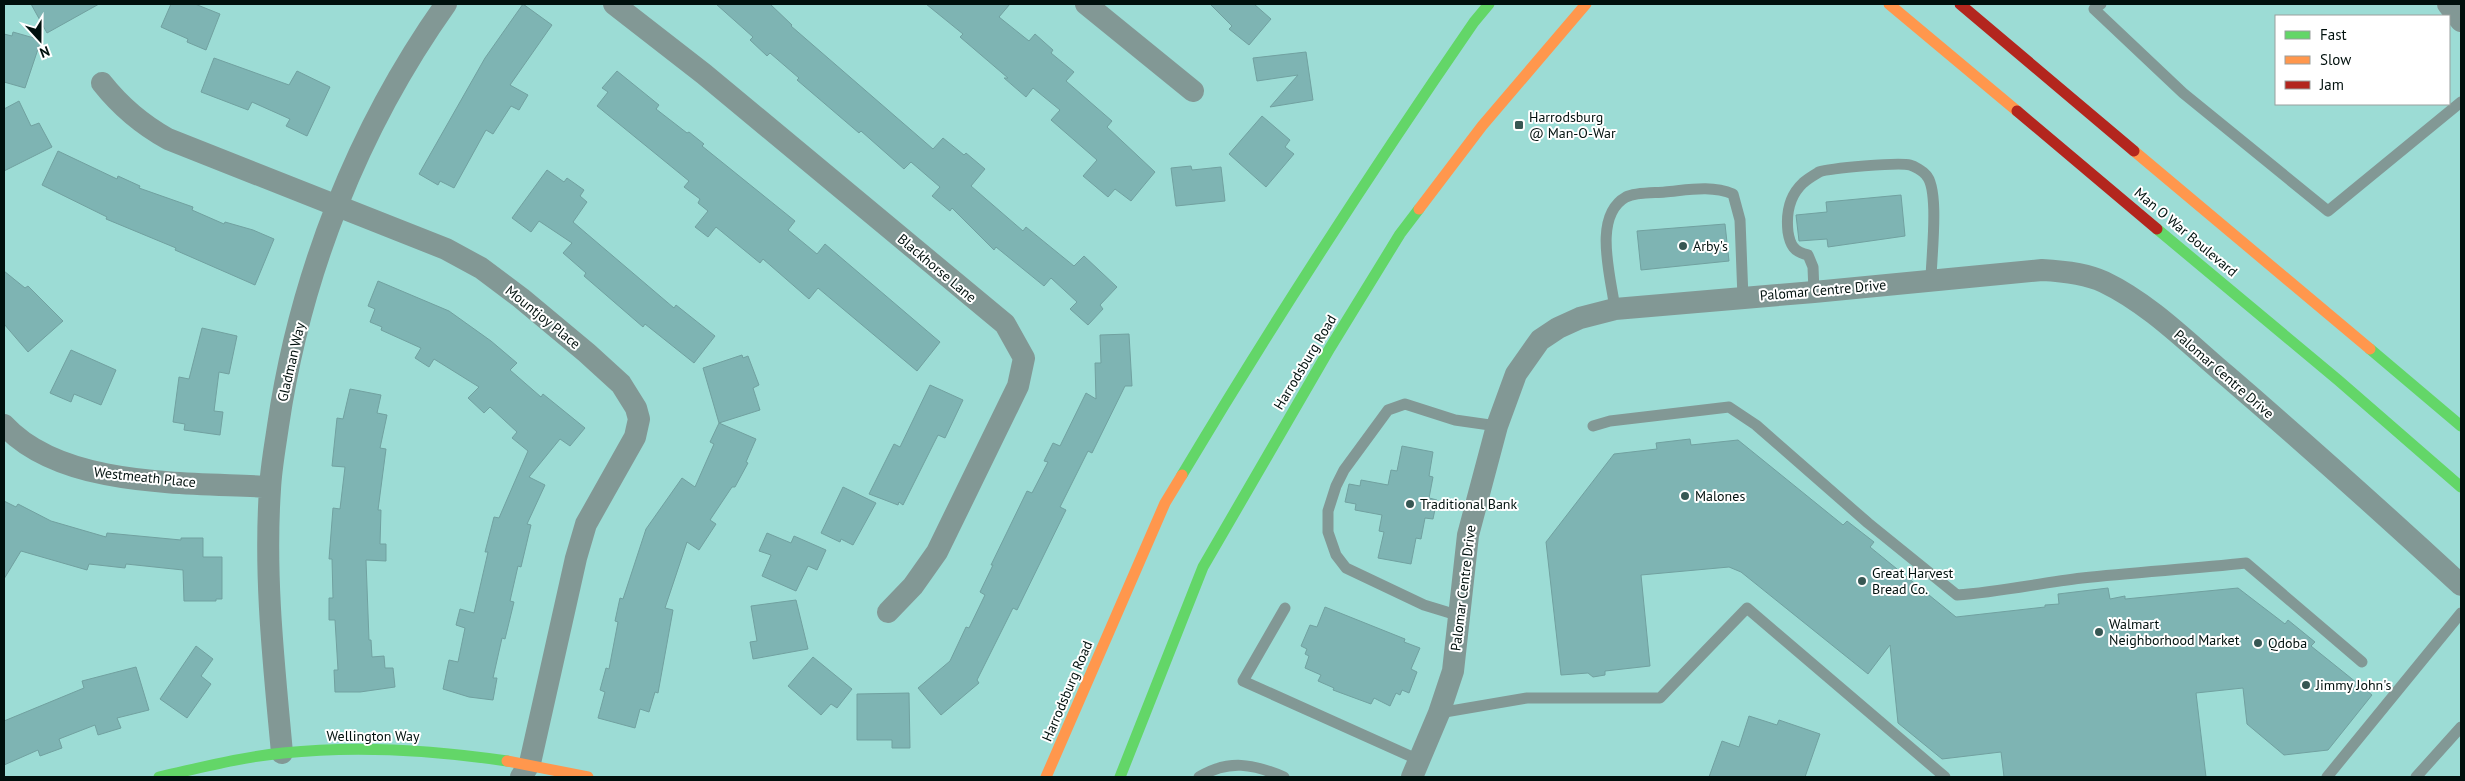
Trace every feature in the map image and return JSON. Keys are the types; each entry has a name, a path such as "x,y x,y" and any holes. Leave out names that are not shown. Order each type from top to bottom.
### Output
{"main road":[{"name":"Harrodsburg Road","path":"1046,777 1165,503 1255,353 1391,143 1474,22 1489,4"},
{"name":"Harrodsburg Road","path":"1120,777 1159,673 1203,567 1330,348 1400,234 1482,126 1586,4"},
{"name":"Man O War Boulevard","path":"1889,4 2338,380 2461,487"},
{"name":"Man O War Boulevard","path":"1960,4 2461,426"},
{"name":"Wellington Way","path":"159,777 282,753 376,749 425,751 528,772 588,777"}],"street":[{"name":"Gladman Way","path":"282,753 268,599 270,487 290,360 317,262 337,204 391,91 446,4"},
{"name":"Blackhorse Lane","path":"614,4 704,74 1005,324 1018,344 1024,358 1018,386 937,552 913,586 888,612"},
{"path":"1086,4 1193,92"},
{"path":"2448,4 2461,21"},
{"name":"Mountjoy Place","path":"102,83 117,102 133,117 168,138 446,249 480,268 587,353 621,384 636,408 639,419 635,437 601,494 586,524 578,549 528,772"},
{"name":"Palomar Centre Drive","path":"1416,768 1440,714 1453,672 1468,535 1497,426 1516,374 1540,340 1558,328 1580,318 1615,309 2042,270 2063,271 2103,282 2124,293 2161,320 2299,438 2461,585"},
{"name":"Westmeath Place","path":"4,425 29,446 66,465 81,469 117,476 270,487"}],"lane":[{"path":"2101,4 2094,9 2183,93 2328,211 2461,102"},
{"path":"1814,292 1813,267 1808,255 1799,253 1790,243 1786,215 1793,197 1803,183 1820,172 1892,163 1910,165 1927,175 1932,189 1934,212 1931,243 1931,280"},
{"path":"1615,309 1606,246 1607,222 1614,206 1628,196 1697,189 1721,189 1733,194 1740,220 1743,298"},
{"path":"1460,616 1424,606 1346,568 1336,555 1328,532 1328,512 1336,486 1344,470 1388,410 1405,404 1455,420 1497,426"},
{"path":"1592,426 1610,421 1729,407 1756,425 1868,523 1957,595 1997,592 2061,580 2124,573 2186,570 2246,563 2362,662"},
{"path":"1285,608 1243,681 1416,768"},
{"path":"1440,714 1526,698 1660,698 1747,608 1945,777"},
{"path":"2327,777 2461,613"},
{"path":"2416,777 2461,727"},
{"path":"1226,777 1231,766"},
{"path":"1199,777 1215,768 1231,766 1256,766 1284,777"}],"building":[{"path":"31,4 99,4 47,33"},
{"path":"171,4 195,4 220,14 206,50 187,42 188,39 161,27"},
{"path":"523,4 552,25 510,85 528,95 519,110 511,106 493,134 486,130 454,188 440,181 438,185 419,174 485,58"},
{"path":"716,4 770,4 791,26 933,149 943,138 964,155 966,153 985,169 971,186 1023,231 1026,227 1074,266 1084,256 1117,287 1100,305 1103,309 1088,325 1070,309 1077,302 1051,278 1044,286 996,247 994,250 952,208 950,211 932,196 940,187 911,162 904,169 861,131 859,133 797,80 799,78 770,53 767,56 750,40 753,37"},
{"path":"926,4 1010,4 999,17 1029,41 1035,34 1053,50 1051,53 1074,72 1066,81 1112,121 1107,127 1155,172 1131,201 1115,189 1108,197 1083,176 1097,160 1051,120 1060,110 1033,88 1026,97 1004,78 1008,78 960,37 963,34"},
{"path":"1210,4 1254,4 1271,19 1249,45 1229,29 1232,26"},
{"path":"13,32 41,40 25,88 4,82 4,34 12,36"},
{"path":"1306,52 1313,100 1270,107 1298,75 1257,81 1253,58"},
{"path":"214,58 289,85 297,71 330,87 307,136 286,126 290,119 252,102 248,110 201,92"},
{"path":"617,71 659,105 656,109 704,144 702,146 795,221 788,230 817,254 825,244 940,342 917,371 818,288 809,299 763,259 760,263 716,227 708,237 695,227 708,211 698,203 700,199 684,187 689,181 597,106 608,92 602,88"},
{"path":"19,101 31,126 39,123 52,147 4,171 4,109"},
{"path":"1262,116 1290,140 1285,147 1294,154 1266,187 1229,154"},
{"path":"58,151 117,179 118,176 140,186 139,188 193,207 192,210 224,224 225,222 253,230 274,239 255,285 175,250 176,248 106,219 107,217 42,185"},
{"path":"1191,166 1192,170 1221,167 1225,201 1176,206 1171,168"},
{"path":"547,170 564,182 567,178 584,190 580,196 587,202 573,222 674,308 676,305 715,336 694,363 645,324 643,327 584,276 586,273 563,253 572,243 539,221 531,232 512,218"},
{"path":"1901,195 1905,236 1828,247 1827,239 1799,241 1796,215 1827,212 1826,202"},
{"name":"Arby's","path":"1725,224 1729,261 1641,270 1637,231"},
{"path":"4,271 25,288 28,286 63,321 28,352 4,324"},
{"path":"378,281 449,311 491,341 517,363 510,370 541,397 543,394 585,428 570,446 560,439 529,477 545,485 527,524 531,525 521,567 518,566 510,601 514,602 505,639 502,638 493,678 497,678 493,700 469,697 443,689 449,660 458,662 465,628 456,625 460,609 474,613 488,552 485,552 494,517 499,518 528,451 512,438 517,432 490,407 484,413 468,398 479,387 434,359 429,367 415,358 421,348 381,330 382,327 370,322 375,309 368,306"},
{"path":"202,328 237,336 229,374 219,372 214,411 223,412 220,435 184,430 185,424 173,422 179,377 189,379"},
{"path":"1129,334 1132,386 1125,386 1092,453 1088,451 1060,507 1066,510 1017,610 1013,608 977,680 979,683 941,715 918,688 950,661 966,627 969,628 985,595 980,592 993,565 991,565 1027,491 1032,493 1048,462 1044,461 1053,443 1060,446 1086,393 1096,399 1095,363 1101,363 1100,335"},
{"path":"71,350 116,370 101,405 74,394 71,402 50,393"},
{"path":"742,355 743,358 748,356 759,385 753,388 760,410 719,423 703,368"},
{"path":"930,385 963,400 945,438 938,435 903,505 899,502 898,505 869,494 894,444 900,447"},
{"path":"350,389 381,395 377,413 387,415 380,448 386,449 378,510 381,510 380,544 386,544 386,561 366,560 369,640 371,640 372,657 384,656 385,668 393,668 395,687 360,692 335,692 334,670 338,670 335,620 329,620 329,598 333,598 332,559 329,559 333,508 340,509 345,467 332,466 337,418 343,419"},
{"path":"719,423 756,439 746,462 748,463 735,487 732,487 710,520 716,524 699,550 687,542 665,608 673,610 658,693 655,692 649,712 640,709 635,728 598,718 605,692 600,690 606,668 609,669 618,622 615,621 620,598 623,599 646,529 682,478 695,487 714,444 710,442"},
{"path":"1690,439 1691,445 1738,440 1843,525 1847,521 1874,542 1870,547 1956,617 2045,607 2045,605 2059,604 2058,594 2108,588 2110,599 2125,596 2125,599 2238,588 2285,624 2288,620 2315,642 2311,646 2372,695 2328,750 2284,755 2247,724 2243,688 2196,693 2206,777 2004,777 2001,752 1942,759 1898,723 1890,645 1868,674 1741,572 1729,567 1641,575 1650,666 1605,671 1605,675 1593,677 1588,673 1561,675 1546,542 1614,454 1657,449 1656,443"},
{"path":"1402,446 1433,452 1429,476 1433,477 1429,498 1437,500 1433,519 1425,518 1421,539 1416,538 1411,564 1378,558 1384,532 1379,531 1382,515 1355,510 1356,504 1345,502 1349,484 1360,486 1361,480 1388,485 1391,470 1397,471"},
{"path":"843,487 876,503 853,545 841,539 840,542 821,533"},
{"path":"4,501 16,507 18,504 51,521 106,537 107,533 181,540 181,538 203,538 203,557 222,557 222,599 216,599 216,601 184,601 183,570 126,564 125,568 89,564 87,570 21,551 4,579"},
{"path":"767,533 791,543 794,536 826,550 817,570 808,566 796,591 762,576 771,555 759,551"},
{"path":"796,600 808,649 753,659 750,642 757,641 751,606"},
{"path":"1325,607 1405,639 1404,642 1420,648 1411,669 1417,672 1409,693 1402,690 1400,695 1396,693 1390,706 1374,698 1371,704 1333,690 1334,688 1318,681 1321,675 1305,668 1309,656 1305,654 1307,649 1301,646 1310,625 1317,627"},
{"path":"196,646 213,659 201,676 211,684 187,718 160,699"},
{"path":"813,657 852,689 837,708 831,704 821,715 788,686"},
{"path":"136,667 149,710 117,718 121,728 98,735 95,725 59,739 62,748 40,756 38,750 4,765 4,721 84,688 82,681"},
{"path":"909,693 910,748 892,748 892,740 857,740 857,694"},
{"path":"1749,716 1777,725 1779,720 1820,734 1805,777 1709,777 1722,741 1739,747"}],"traffic: fast":[{"path":"1182,475 1252,360 1361,190 1474,22 1489,4"},
{"path":"1120,777 1203,567 1330,348 1400,234 1419,209"},
{"path":"2157,229 2338,380 2461,487"},
{"path":"2370,349 2461,426"},
{"path":"159,777 252,757 339,749 395,750 507,761"}],"traffic: slow":[{"path":"1419,209 1482,126 1586,4"},
{"path":"1889,4 2017,111"},
{"path":"2134,151 2370,349"},
{"path":"1046,777 1165,503 1182,475"},
{"path":"507,761 588,777"}],"traffic: jam":[{"path":"1960,4 2134,151"},
{"path":"2017,111 2157,229"}],"place":[{"name":"Harrodsburg @ Man-O-War","path":"1519,125"},
{"name":"Arby's","path":"1683,246"},
{"name":"Malones","path":"1685,496"},
{"name":"Traditional Bank","path":"1410,504"},
{"name":"Great Harvest Bread Co.","path":"1862,581"},
{"name":"Walmart Neighborhood Market","path":"2099,632"},
{"name":"Qdoba","path":"2258,643"},
{"name":"Jimmy John's","path":"2306,685"}]}
